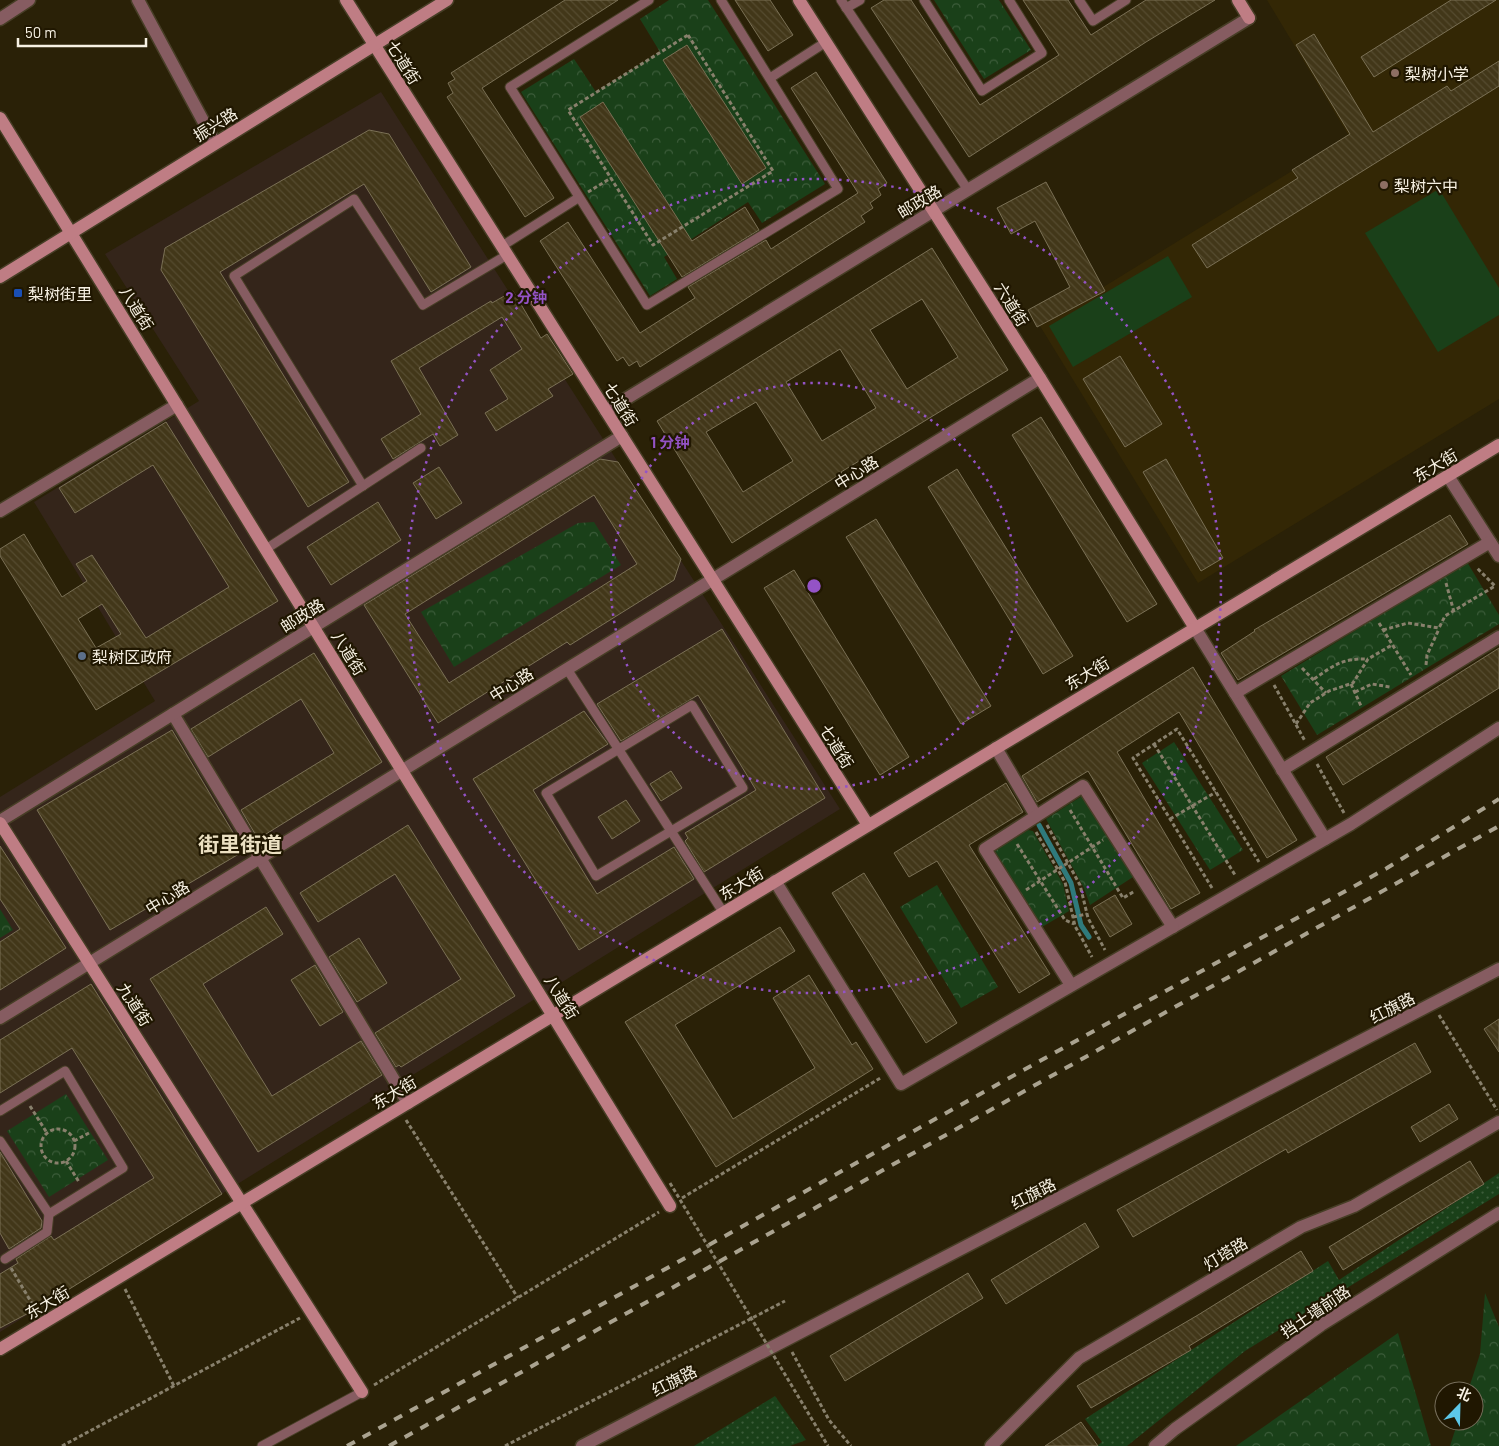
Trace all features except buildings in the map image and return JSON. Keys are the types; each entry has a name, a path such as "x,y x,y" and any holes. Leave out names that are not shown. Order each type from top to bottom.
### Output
{"street":[{"path":"0,19 29,0"},
{"path":"138,0 215,143"},
{"name":"七道街","path":"346,0 868,825"},
{"name":"振兴路","path":"0,277 447,0"},
{"name":"六道街","path":"799,0 1040,378 1195,628"},
{"name":"邮政路","path":"606,411 1248,18 1238,0"},
{"name":"八道街","path":"0,118 670,1206"},
{"name":"中心路","path":"0,1018 1040,378"},
{"path":"0,511 177,405"},
{"name":"邮政路","path":"0,822 622,436"},
{"name":"东大街","path":"0,1349 1499,446"},
{"path":"1448,476 1499,556"},
{"path":"1235,693 1490,542"},
{"path":"1195,628 1325,839"},
{"path":"1282,770 1499,637"},
{"path":"173,714 260,858 403,1106"},
{"path":"775,881 901,1084 1325,839 1499,728"},
{"path":"996,748 1035,817"},
{"path":"1071,985 985,849 1083,786 1173,927"},
{"name":"九道街","path":"0,822 362,1392"},
{"name":"红旗路","path":"582,1446 1499,969"},
{"name":"灯塔路","path":"991,1446 1078,1358 1300,1226 1354,1206 1499,1122"},
{"name":"挡土墙前路","path":"1155,1446 1175,1429 1321,1325 1499,1213"}],"lane":[{"path":"648,0 510,88 647,305 838,189 721,0"},
{"path":"841,0 968,190"},
{"path":"846,8 860,0"},
{"path":"924,0 982,91 1042,53 1009,0"},
{"path":"1079,0 1093,21 1126,0"},
{"path":"770,78 826,42"},
{"path":"363,486 234,276 354,199 423,305 505,251 578,198"},
{"path":"266,549 421,448"},
{"path":"567,669 723,912"},
{"path":"692,705 743,788 671,831 596,876 546,793 692,705"},
{"path":"0,1111 65,1071 123,1168 49,1214"},
{"path":"0,1141 49,1214 47,1232 5,1259"},
{"path":"262,1446 362,1392"}],"path":[{"path":"688,35 773,171 653,245 611,178 568,110 688,35"},
{"path":"578,198 611,178"},
{"path":"1421,685 1427,655 1445,616 1494,586 1466,556"},
{"path":"1442,570 1454,612"},
{"path":"1372,612 1392,645 1421,685"},
{"path":"1383,630 1408,623 1439,628"},
{"path":"1296,724 1310,703 1326,693 1351,684 1368,659 1392,645"},
{"path":"1292,659 1326,693"},
{"path":"1314,679 1335,664 1352,659 1368,659"},
{"path":"1351,684 1367,718"},
{"path":"1355,692 1372,684 1386,685 1403,696"},
{"path":"1219,900 1133,758 1177,729 1266,873"},
{"path":"1154,744 1242,887"},
{"path":"1170,819 1216,792"},
{"path":"1064,799 1123,898 1146,885"},
{"path":"1035,817 1080,885 1087,915 1112,962"},
{"path":"1035,817 1065,882 1074,924 1098,969"},
{"path":"1010,832 1066,920 1074,924"},
{"path":"1015,897 1113,834"},
{"path":"1074,917 1087,915"},
{"path":"1433,1004 1499,1112"},
{"path":"362,1392 893,1071"},
{"path":"24,1096 47,1133"},
{"path":"403,1106 518,1298"},
{"path":"57,1129 68,1132 72,1136 75,1147 74,1153 66,1161 54,1163 45,1157 41,1148 43,1137 47,1133 57,1129"},
{"path":"66,1161 85,1191"},
{"path":"670,1183 828,1446"},
{"path":"5,1259 44,1323"},
{"path":"119,1277 174,1386"},
{"path":"505,1446 784,1301"},
{"path":"62,1446 311,1312"},
{"path":"785,1340 830,1420 851,1446"}],"shaded area":[{"name":"梨树六中","path":"1267,0 1499,0 1499,399 1198,583 1040,326 1349,136"},
{"path":"381,92 840,809 0,1332 0,797 155,701 34,502 199,401 105,254"}],"green space":[{"path":"669,0 708,0 825,184 762,223 748,202 664,257 677,279 650,296 521,92 574,59 596,92 660,52 640,19","holes":["663,60 766,168 766,169 742,184","603,102 680,222 657,237 580,117"]},
{"path":"934,0 999,0 1031,50 984,79"},
{"path":"1439,189 1499,288 1499,315 1438,352 1365,233"},
{"path":"1168,256 1192,297 1073,367 1049,326"},
{"path":"594,522 621,565 454,667 421,612 578,523"},
{"path":"1467,562 1499,615 1499,624 1317,735 1281,676"},
{"path":"1174,742 1243,850 1210,870 1142,763"},
{"path":"1082,796 1133,877 1090,905 1084,888 1046,819"},
{"path":"1028,830 1033,831 1063,884 1069,911 1042,927 995,851"},
{"path":"937,885 998,987 961,1008 900,907"},
{"path":"0,909 13,930 0,938"},
{"path":"66,1094 108,1160 49,1197 7,1131"},
{"path":"1499,1173 1499,1194 1245,1351 1127,1446 1097,1446 1102,1442 1085,1419 1328,1261 1339,1280"},
{"path":"1485,1293 1499,1327 1499,1446 1450,1446 1455,1431 1484,1431 1484,1381 1471,1381 1480,1354"},
{"path":"1398,1333 1431,1446 1236,1446"},
{"path":"775,1396 806,1440 790,1446 694,1446"}],"waterway":[{"path":"1039,825 1071,883 1081,925 1089,937"}],"railway":[{"path":"347,1446 1387,868 1499,799"},
{"path":"389,1446 1499,826"}],"place":[{"name":"梨树小学","path":"1395,73"},
{"name":"梨树六中","path":"1384,185"},
{"name":"梨树街里","path":"18,293"},
{"name":"梨树区政府","path":"82,656"}],"district":[{"name":"街里街道","path":"240,843"}]}
